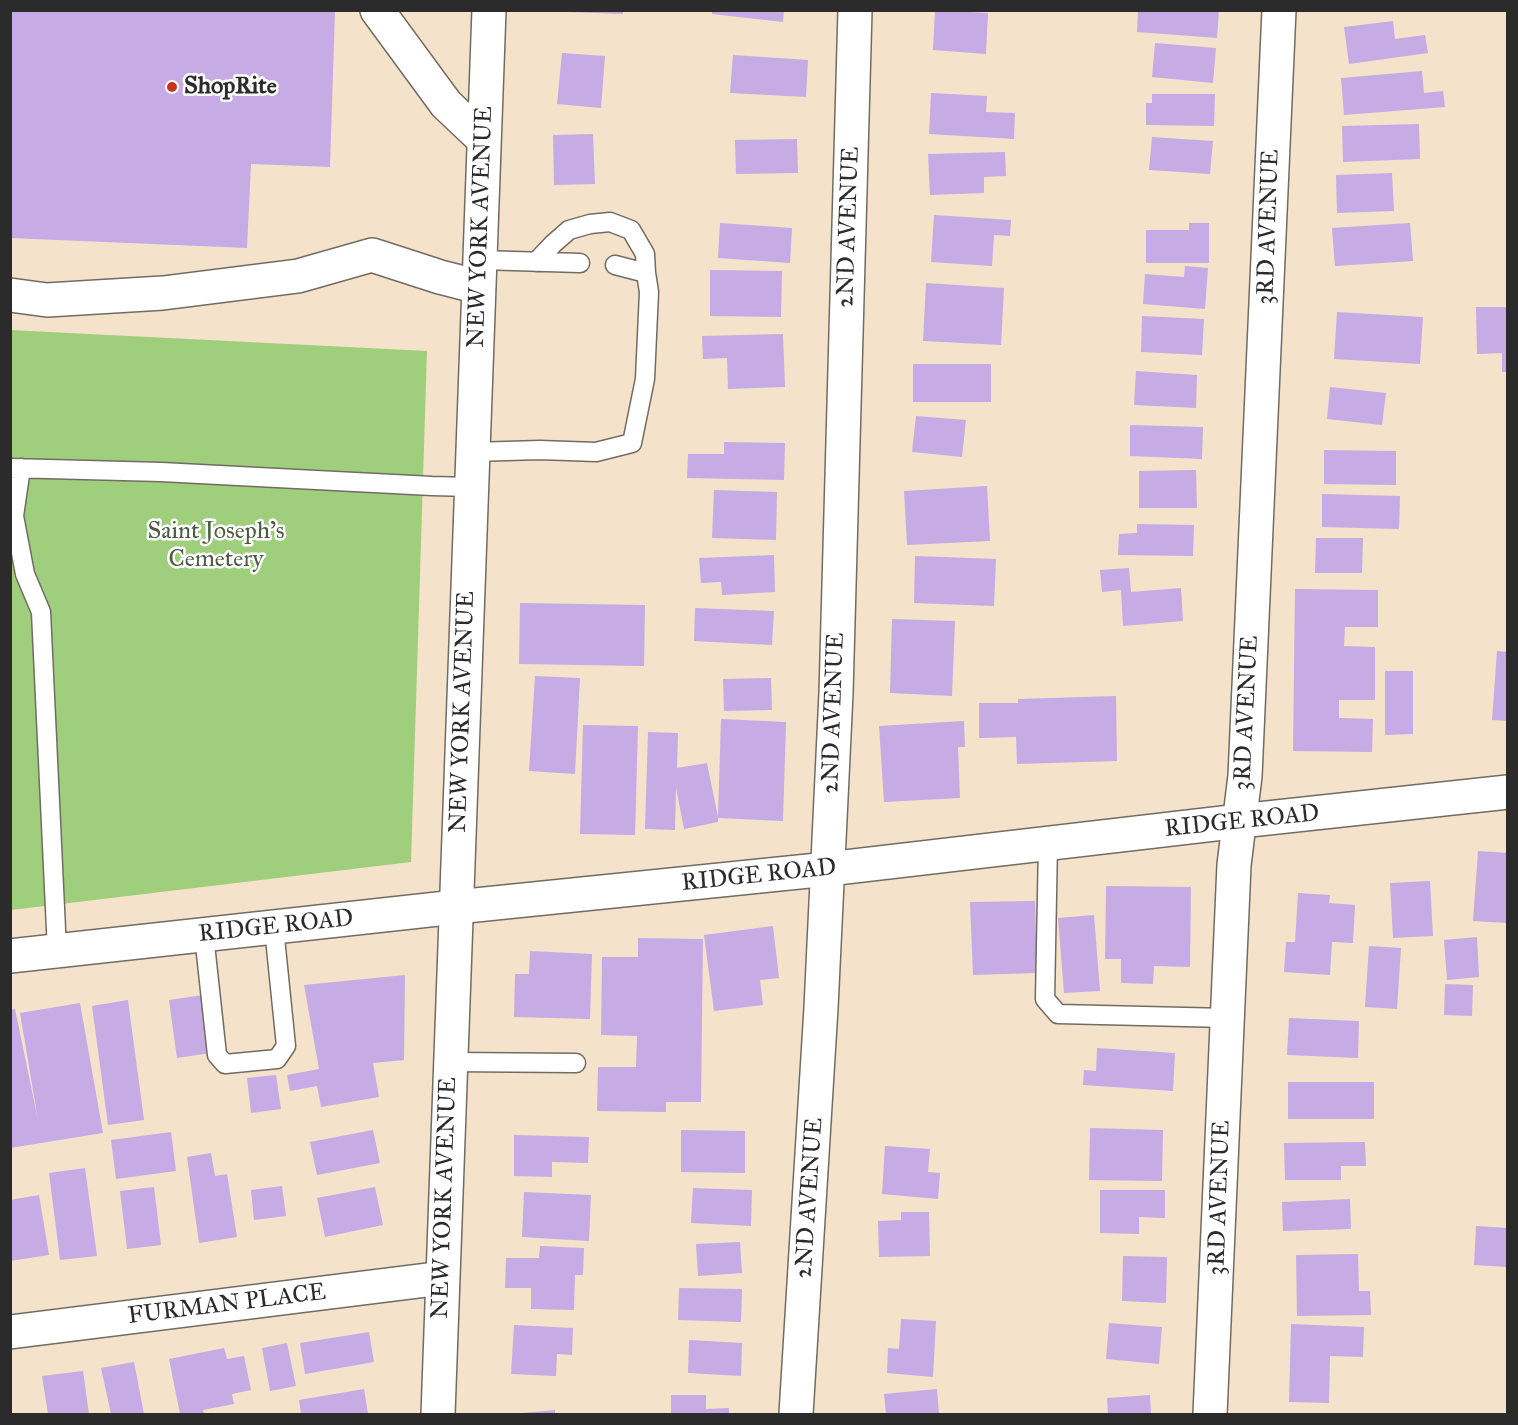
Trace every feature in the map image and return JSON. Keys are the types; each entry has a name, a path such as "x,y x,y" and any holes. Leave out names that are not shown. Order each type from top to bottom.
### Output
{"street":[{"path":"377,10 446,104 484,140"},
{"name":"NEW YORK AVENUE","path":"438,1414 489,10"},
{"name":"2ND AVENUE","path":"796,1414 821,1008 836,693 855,10"},
{"name":"3RD AVENUE","path":"1210,1414 1234,865 1245,776 1252,641 1279,10"},
{"path":"10,295 47,300 163,293 298,276 372,255 440,277 479,274"},
{"name":"RIDGE ROAD","path":"10,956 828,869 1508,792"},
{"name":"FURMAN PLACE","path":"10,1332 443,1278"}],"lane":[{"path":"473,452 540,450 596,452 632,443 645,379 649,292 645,254 631,230 610,222 590,224 569,230 536,262"},
{"path":"479,274 536,262 580,264"},
{"path":"615,265 646,273"},
{"path":"57,951 42,612 25,574 14,516 16,468 471,487"},
{"path":"1048,843 1045,999 1058,1014 1227,1018"},
{"path":"204,935 217,1055 225,1064 267,1060 277,1059 286,1046 274,928"},
{"path":"450,1062 576,1063"}],"green space":[{"name":"Saint Joseph's Cemetery","path":"10,330 427,351 411,862 11,910"}],"building":[{"name":"ShopRite","path":"10,10 335,10 330,167 251,164 247,248 10,238"},
{"path":"568,10 623,10 623,14 568,12"},
{"path":"712,10 784,10 783,22 712,14"},
{"path":"935,10 988,13 986,54 933,50"},
{"path":"1138,10 1219,10 1217,38 1137,32"},
{"path":"1393,21 1395,39 1425,35 1428,53 1349,64 1344,27"},
{"path":"1155,43 1216,48 1213,83 1152,77"},
{"path":"562,53 605,56 601,108 557,104"},
{"path":"733,55 808,60 806,97 730,93"},
{"path":"1422,71 1424,93 1443,91 1445,107 1344,115 1341,78"},
{"path":"931,93 987,96 986,112 1015,113 1014,139 929,134"},
{"path":"1152,94 1215,94 1214,126 1146,125 1146,103 1152,103"},
{"path":"1419,124 1420,159 1343,162 1342,126"},
{"path":"593,134 595,184 554,185 553,135"},
{"path":"1152,137 1213,141 1210,174 1149,170"},
{"path":"797,139 798,173 736,174 735,140"},
{"path":"1005,152 1006,176 984,177 984,193 930,195 928,154"},
{"path":"1392,173 1394,211 1337,213 1336,175"},
{"path":"934,215 1011,220 1010,236 994,235 992,266 931,262"},
{"path":"720,223 792,228 790,263 718,258"},
{"path":"1189,223 1209,223 1209,263 1146,263 1146,230 1189,230"},
{"path":"1410,223 1413,261 1335,266 1332,228"},
{"path":"1185,266 1208,268 1205,309 1143,304 1145,274 1184,277"},
{"path":"710,270 782,271 781,317 710,316"},
{"path":"926,283 1004,288 1001,345 923,341"},
{"path":"1476,307 1508,307 1508,372 1502,372 1502,353 1477,354"},
{"path":"1337,312 1423,317 1420,364 1334,359"},
{"path":"1142,316 1204,319 1202,355 1141,352"},
{"path":"783,334 785,387 728,389 727,358 703,359 702,336"},
{"path":"913,364 991,364 991,402 913,402"},
{"path":"1136,371 1197,375 1196,408 1134,405"},
{"path":"1330,387 1386,393 1382,425 1327,419"},
{"path":"916,416 966,420 962,457 912,452"},
{"path":"1130,425 1203,427 1202,459 1130,456"},
{"path":"724,442 785,443 784,480 687,478 688,454 724,454"},
{"path":"1324,450 1396,451 1396,485 1324,484"},
{"path":"1196,470 1197,508 1139,508 1139,471"},
{"path":"987,486 990,541 907,545 904,491"},
{"path":"714,490 777,492 776,540 712,538"},
{"path":"1322,494 1400,496 1399,529 1322,527"},
{"path":"1137,524 1194,525 1193,556 1118,555 1119,534 1137,533"},
{"path":"1316,538 1363,538 1362,573 1315,573"},
{"path":"774,555 775,592 722,595 721,582 701,583 699,558"},
{"path":"915,556 996,559 994,606 914,603"},
{"path":"1129,568 1131,592 1181,588 1183,621 1123,626 1121,590 1102,592 1100,570"},
{"path":"1295,589 1378,590 1378,627 1345,627 1344,646 1375,647 1375,700 1339,700 1339,718 1373,719 1372,752 1293,751"},
{"path":"520,603 645,605 644,666 519,664"},
{"path":"695,608 774,611 772,645 694,641"},
{"path":"892,619 955,621 952,696 890,693"},
{"path":"1497,651 1508,652 1508,721 1492,720"},
{"path":"1385,671 1413,671 1413,734 1385,735"},
{"path":"535,676 580,678 575,774 529,771"},
{"path":"771,678 772,710 724,711 723,679"},
{"path":"1116,696 1117,761 1017,764 1016,737 979,738 979,703 1018,703 1018,699"},
{"path":"721,719 786,722 783,821 718,818 718,822 684,829 676,788 675,830 645,829 648,732 678,733 677,768 707,763 718,817"},
{"path":"964,721 965,747 958,747 960,798 884,802 879,726"},
{"path":"583,725 638,726 635,835 580,834"},
{"path":"1478,851 1508,853 1507,923 1473,921"},
{"path":"1430,881 1433,936 1393,938 1390,883"},
{"path":"1106,886 1191,887 1190,967 1154,966 1153,984 1121,983 1121,959 1105,959"},
{"path":"1298,893 1330,895 1329,903 1355,905 1353,943 1332,942 1330,975 1284,972 1286,942 1295,942"},
{"path":"1035,901 1037,973 973,975 970,902"},
{"path":"1094,915 1100,991 1064,993 1058,918"},
{"path":"773,926 779,978 760,980 763,1005 714,1011 704,935"},
{"path":"1477,937 1479,977 1447,980 1444,940"},
{"path":"638,938 703,939 701,1102 666,1102 666,1112 597,1111 598,1067 636,1067 637,1036 601,1035 602,957 638,957"},
{"path":"1369,946 1401,948 1397,1009 1365,1007"},
{"path":"530,951 592,954 590,1019 514,1017 515,974 529,974"},
{"path":"405,975 404,1060 373,1063 379,1097 321,1107 317,1086 290,1091 287,1075 319,1069 304,985"},
{"path":"1445,984 1473,985 1472,1016 1444,1015"},
{"path":"203,995 211,1053 177,1058 169,1000"},
{"path":"128,1000 144,1120 108,1125 92,1006"},
{"path":"80,1003 103,1133 10,1148 10,1010 15,1009 38,1120 20,1013"},
{"path":"1289,1018 1359,1021 1358,1058 1287,1055"},
{"path":"1097,1048 1175,1053 1173,1091 1083,1085 1084,1070 1096,1071"},
{"path":"276,1075 281,1109 251,1113 247,1078"},
{"path":"1288,1082 1374,1082 1374,1119 1288,1119"},
{"path":"1090,1128 1163,1130 1162,1181 1089,1180"},
{"path":"373,1130 380,1163 317,1175 310,1142"},
{"path":"681,1130 745,1131 745,1173 681,1172"},
{"path":"171,1132 176,1171 116,1179 111,1140"},
{"path":"514,1135 589,1137 588,1163 552,1162 552,1177 514,1176"},
{"path":"1365,1142 1366,1166 1341,1166 1341,1180 1285,1180 1284,1143"},
{"path":"885,1146 930,1149 928,1172 940,1173 938,1199 882,1194"},
{"path":"211,1153 215,1176 227,1174 237,1237 199,1243 187,1157"},
{"path":"85,1168 97,1256 60,1260 49,1173"},
{"path":"282,1186 286,1216 254,1220 251,1190"},
{"path":"154,1187 161,1245 127,1249 120,1191"},
{"path":"375,1187 383,1225 325,1237 317,1198"},
{"path":"693,1188 752,1190 751,1226 691,1223"},
{"path":"1100,1190 1165,1190 1165,1218 1139,1217 1139,1234 1100,1233"},
{"path":"524,1192 591,1195 589,1241 522,1237"},
{"path":"39,1195 49,1255 10,1261 10,1200"},
{"path":"1350,1199 1351,1229 1283,1231 1282,1202"},
{"path":"901,1212 929,1212 930,1256 879,1257 878,1221 901,1220"},
{"path":"1476,1226 1508,1228 1508,1267 1474,1265"},
{"path":"740,1242 742,1273 698,1276 696,1244"},
{"path":"540,1246 584,1248 583,1275 575,1275 574,1310 531,1309 531,1288 505,1288 506,1258 539,1258"},
{"path":"1358,1254 1359,1291 1370,1291 1371,1315 1297,1316 1296,1255"},
{"path":"1123,1256 1167,1257 1166,1303 1122,1301"},
{"path":"679,1288 742,1289 741,1322 678,1320"},
{"path":"901,1319 936,1321 933,1377 887,1373 888,1348 899,1349"},
{"path":"1109,1323 1162,1327 1159,1364 1106,1359"},
{"path":"1291,1324 1364,1327 1363,1357 1330,1356 1329,1403 1289,1402"},
{"path":"514,1325 573,1328 572,1355 557,1354 556,1376 511,1374"},
{"path":"369,1332 374,1362 305,1374 300,1343"},
{"path":"689,1340 742,1343 741,1376 688,1373"},
{"path":"287,1343 296,1386 270,1391 262,1348"},
{"path":"224,1348 227,1359 244,1356 251,1390 232,1394 234,1404 203,1410 204,1414 180,1414 169,1359"},
{"path":"134,1362 144,1414 111,1414 101,1368"},
{"path":"83,1371 89,1414 48,1414 42,1376"},
{"path":"364,1389 368,1414 301,1414 299,1400"},
{"path":"937,1389 939,1414 886,1414 884,1394"},
{"path":"671,1395 706,1395 706,1409 729,1408 729,1414 671,1414"},
{"path":"1150,1395 1151,1414 1108,1414 1107,1398"},
{"path":"555,1410 555,1414 522,1414 522,1413"}],"place":[{"name":"ShopRite","path":"172,87"}]}
